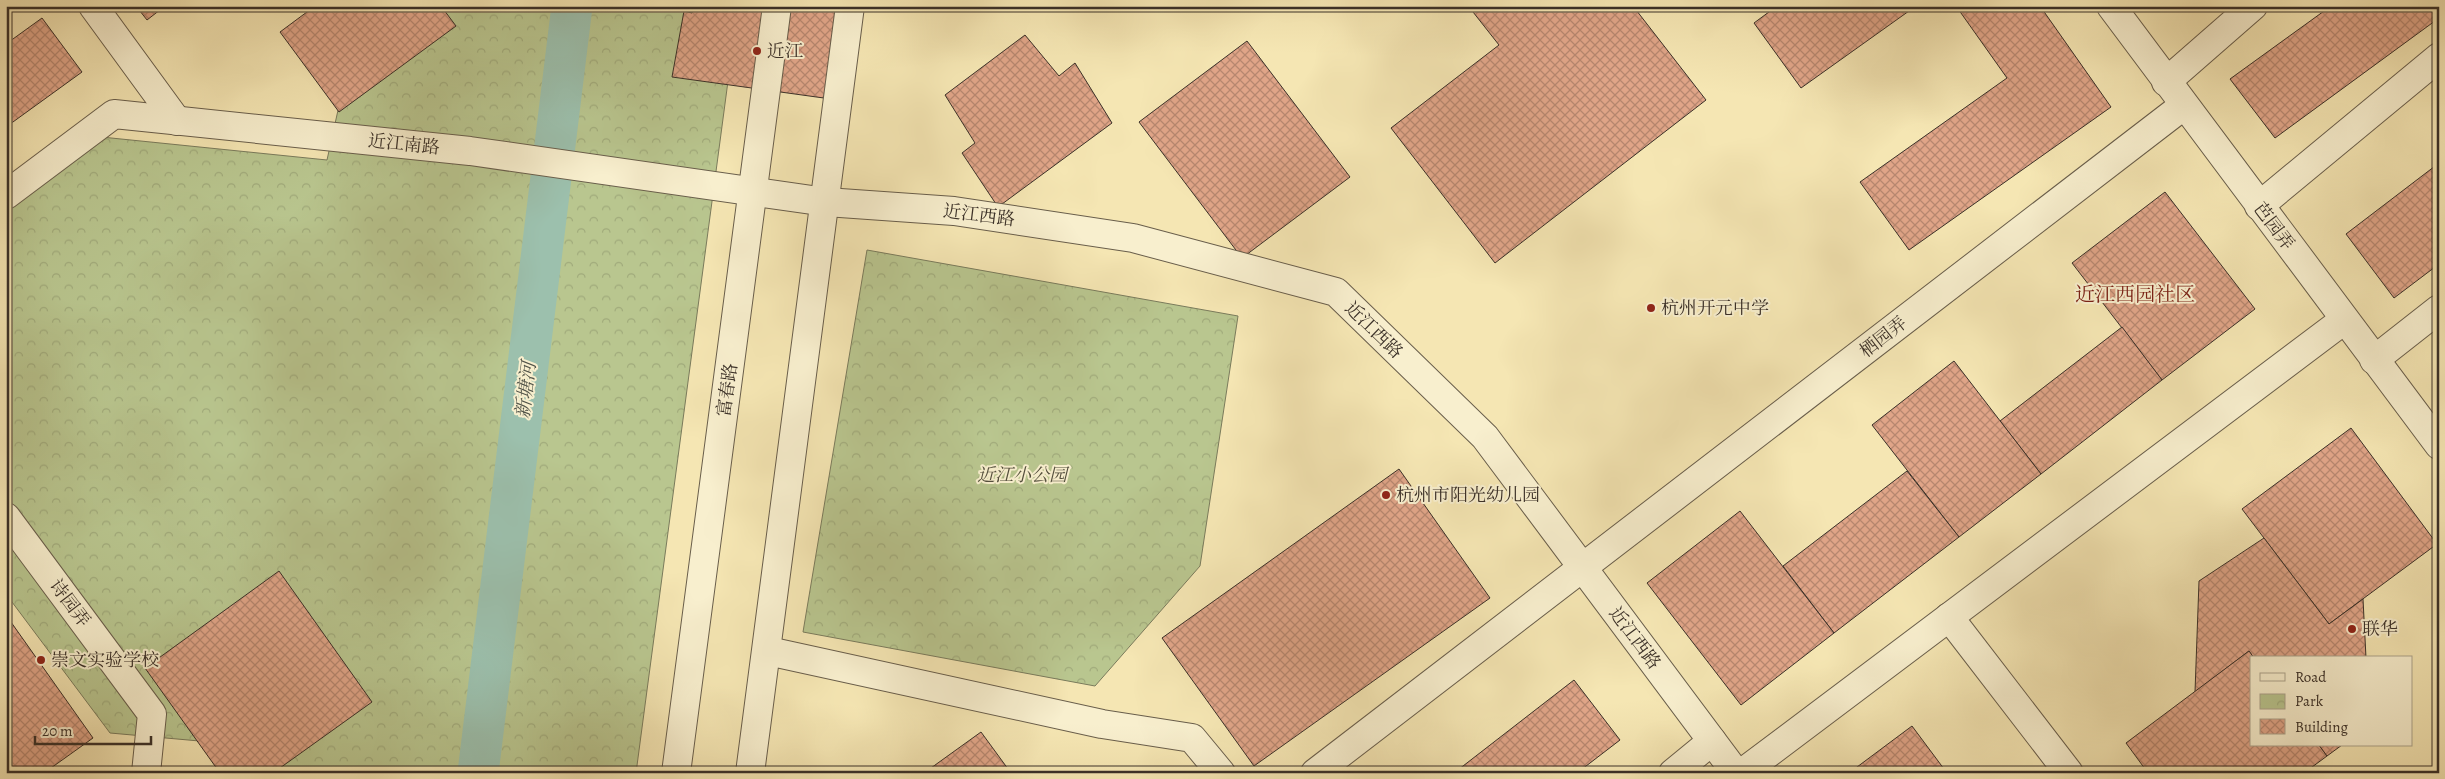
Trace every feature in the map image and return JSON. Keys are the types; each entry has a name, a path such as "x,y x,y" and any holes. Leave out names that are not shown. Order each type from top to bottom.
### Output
{"street":[{"path":"93,6 177,121"},
{"name":"富春路","path":"676,773 754,193 777,6"},
{"path":"750,773 768,651 850,6"},
{"name":"芭园弄","path":"2111,6 2183,106 2439,445"},
{"path":"2166,82 2252,6"},
{"path":"2259,206 2439,57"},
{"name":"栖园弄","path":"1315,773 2183,106"},
{"name":"近江南路","path":"6,195 114,114 470,151 826,202"},
{"name":"近江西路","path":"826,202 954,211 1134,238 1336,292 1485,437 1736,773"},
{"path":"2374,360 2439,309"},
{"path":"1742,773 2344,320"},
{"name":"诗园弄","path":"6,517 152,714 146,773"},
{"path":"1950,617 2070,773"},
{"path":"768,651 1102,724 1192,738 1221,773"},
{"path":"1672,773 1712,741"}],"green space":[{"path":"361,6 738,6 636,773 242,773 244,745 110,733 6,594 6,183 72,134 327,160"},
{"name":"近江小公园","path":"867,250 1238,316 1200,566 1095,686 803,632"}],"building":[{"path":"136,6 165,6 147,20"},
{"path":"315,6 441,6 456,26 339,112 280,32"},
{"name":"近江","path":"693,6 837,6 831,99 672,77 684,11 692,13"},
{"path":"1481,6 1633,6 1706,100 1495,263 1391,128 1499,45 1473,12"},
{"path":"1777,6 1916,6 1801,88 1754,23"},
{"path":"1956,6 2040,6 2111,107 1909,250 1860,182 2007,78"},
{"path":"2331,6 2439,6 2439,18 2275,138 2230,79"},
{"path":"42,18 82,72 6,127 6,44"},
{"path":"1025,35 1059,76 1075,63 1112,123 998,207 962,153 975,143 945,95"},
{"path":"1247,41 1350,177 1242,258 1139,122"},
{"path":"2439,163 2439,264 2394,298 2346,234"},
{"path":"2165,192 2255,309 2162,380 2072,263"},
{"path":"2122,327 2162,380 2041,474 2000,421"},
{"path":"1954,361 2041,474 1959,537 1872,425"},
{"path":"2351,428 2437,544 2329,624 2242,509"},
{"path":"1399,469 1490,598 1254,766 1162,638"},
{"path":"1907,471 1959,537 1834,633 1783,566"},
{"path":"1740,511 1834,633 1741,705 1647,583"},
{"path":"2264,538 2329,624 2363,599 2366,656 2253,656 2249,651 2195,692 2199,581"},
{"path":"279,571 372,702 273,773 220,773 145,668"},
{"path":"6,615 93,738 44,773 6,773"},
{"path":"2249,651 2253,656 2250,656 2250,746 2320,746 2327,756 2304,773 2148,773 2126,743"},
{"path":"1574,680 1620,740 1577,773 1454,773"},
{"path":"1912,726 1947,773 1849,773"},
{"path":"981,732 1011,773 924,773"},
{"path":"2320,746 2341,746 2327,756"}],"waterway":[{"name":"新塘河","path":"478,773 572,6"}],"place":[{"name":"近江","path":"757,51"},
{"name":"杭州开元中学","path":"1651,308"},
{"name":"杭州市阳光幼儿园","path":"1386,495"},
{"name":"联华","path":"2352,629"},
{"name":"崇文实验学校","path":"41,660"}],"district":[{"name":"近江西园社区","path":"2135,294"}]}
